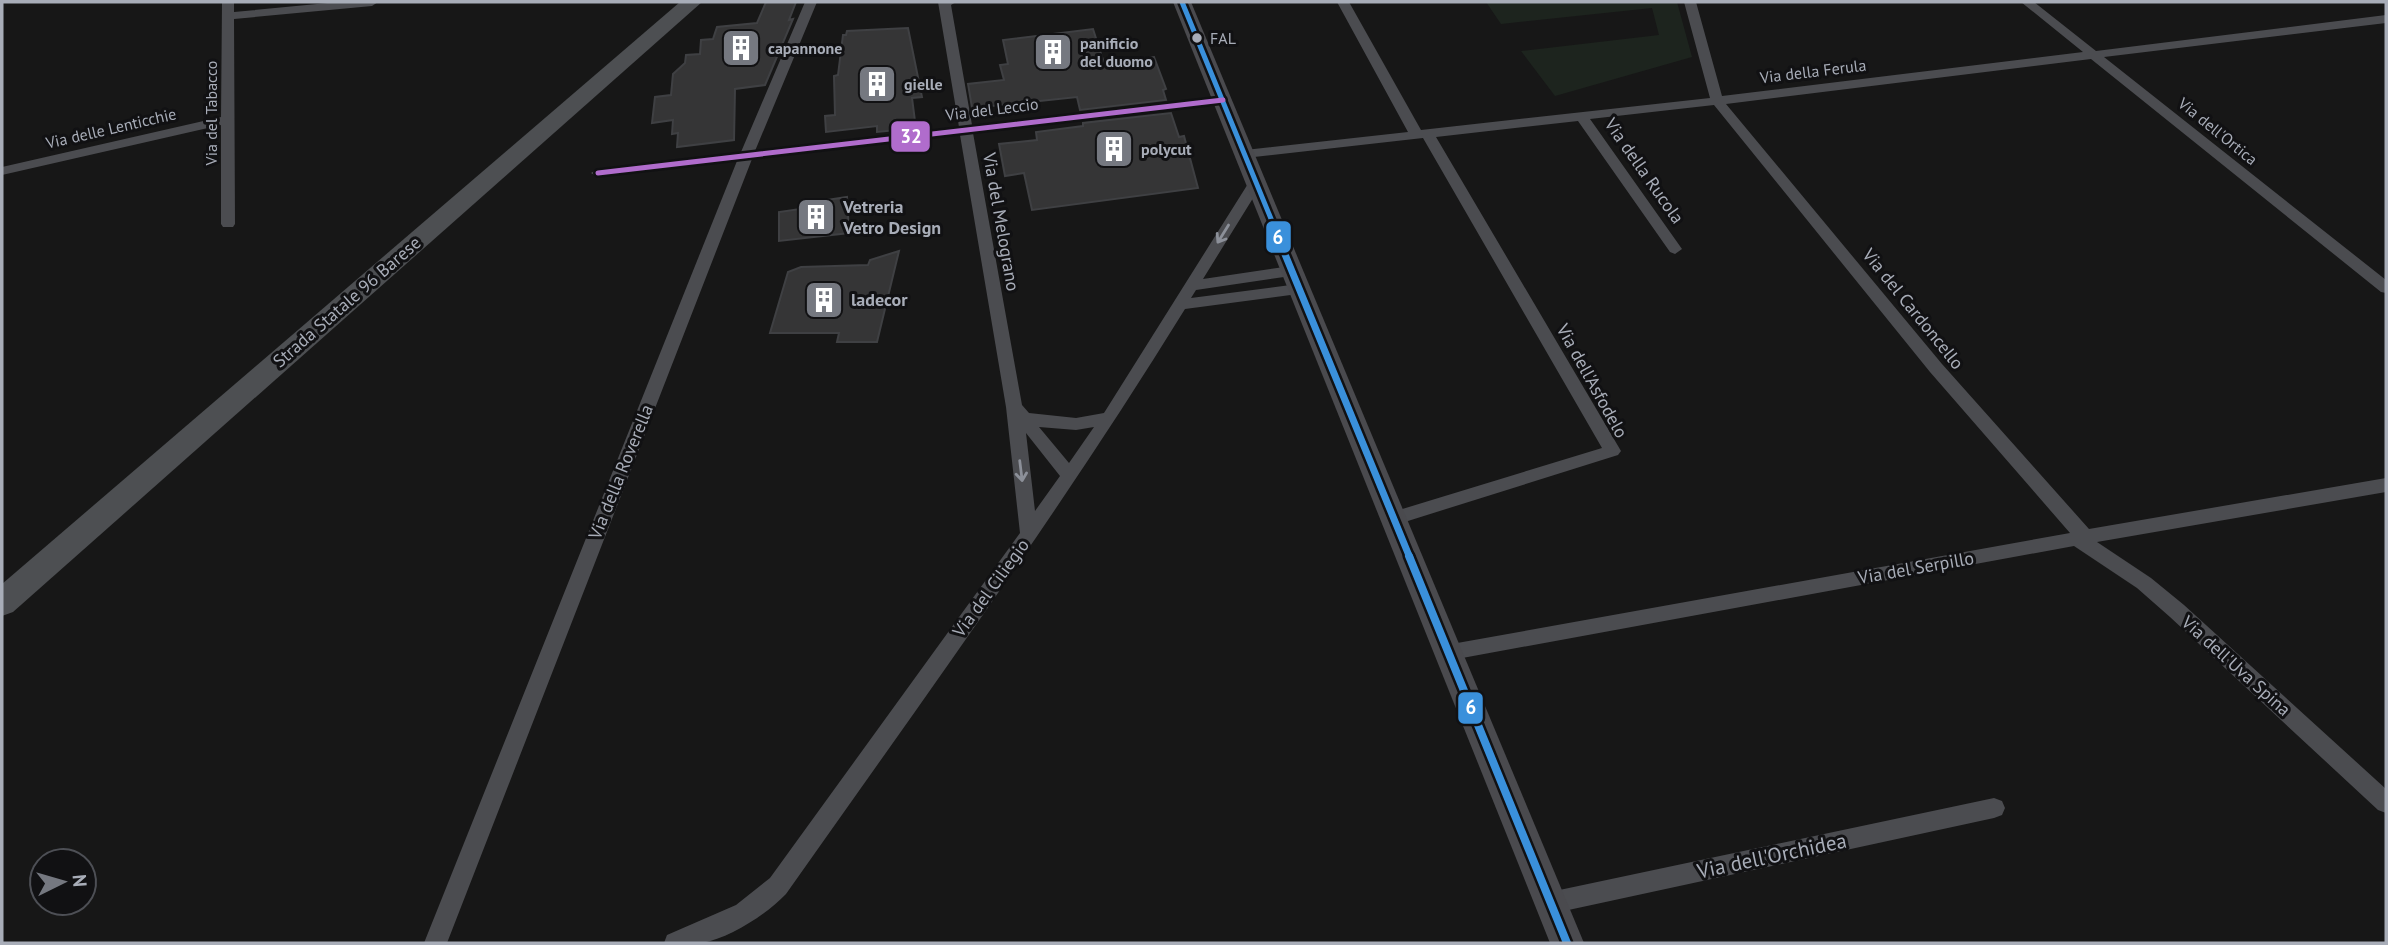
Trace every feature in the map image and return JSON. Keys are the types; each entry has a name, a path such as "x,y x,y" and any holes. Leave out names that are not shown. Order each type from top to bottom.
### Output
{"main road":[{"name":"Strada Statale 96 Barese","path":"2,603 692,2"},
{"path":"1182,2 1446,653 1567,943"}],"street":[{"name":"Via del Tabacco","path":"228,2 228,224"},
{"path":"228,16 372,2"},
{"name":"Via della Roverella","path":"435,943 746,156 811,2"},
{"path":"944,2 950,2"},
{"name":"Via del Melograno","path":"944,2 1018,413 1029,534"},
{"name":"Via dell'Asfodelo","path":"1343,2 1612,451 1392,519"},
{"path":"1690,2 1717,101"},
{"name":"Via dell'Ortica","path":"2027,2 2386,288"},
{"name":"Via della Ferula","path":"1245,154 1717,101 2386,19"},
{"name":"Via del Leccio","path":"598,173 1223,100"},
{"name":"Via del Cardoncello","path":"1717,101 1944,378 2082,538"},
{"name":"Via della Rucola","path":"1581,116 1675,249"},
{"name":"Via delle Lenticchie","path":"2,171 228,120"},
{"name":"Via del Ciliegio","path":"675,943 767,900 1109,418 1256,182"},
{"path":"1190,286 1294,280"},
{"path":"1178,306 1294,280"},
{"path":"1018,413 1076,424 1109,418"},
{"path":"1018,413 1069,475"},
{"name":"Via del Serpillo","path":"1446,653 2386,485"},
{"name":"Via dell'Uva Spina","path":"2082,538 2169,604 2386,803"},
{"name":"Via dell'Orchidea","path":"1550,903 1994,808"}],"shaded area":[{"path":"1486,2 1677,2 1692,57 1555,96 1521,51 1659,35 1652,8 1501,24"}],"building":[{"path":"766,2 796,2 789,20 793,19 765,85 735,89 734,140 677,147 678,133 672,134 673,120 652,123 655,97 671,95 673,74 685,63 686,55 700,54 701,40 713,39 717,27 757,23"},
{"name":"gielle","path":"908,28 922,97 912,98 915,121 906,122 907,129 877,132 877,126 826,132 825,116 835,115 834,76 838,75 843,35 846,35 847,31"},
{"path":"1093,29 1104,63 1154,57 1166,89 1163,90 1166,100 1080,110 1077,97 972,108 968,84 1004,80 1000,65 1008,64 1003,40"},
{"path":"1171,113 1179,137 1184,136 1198,188 1032,210 1024,173 1005,176 999,144 1037,140 1036,132 1083,126 1083,123"},
{"name":"Vetreria Vetro Design","path":"847,197 849,233 779,241 779,212 821,206 820,201"},
{"name":"ladecor","path":"899,251 877,342 837,342 839,333 770,333 788,272 801,267 868,265 870,260"}],"transit line":[{"name":"6","path":"1182,2 1567,943"},
{"name":"32","path":"598,173 1223,100"}],"place":[{"name":"FAL","path":"1197,38"},
{"name":"capannone","path":"741,48"},
{"name":"panificio del duomo","path":"1053,52"},
{"name":"gielle","path":"877,84"},
{"name":"polycut","path":"1114,149"},
{"name":"Vetreria Vetro Design","path":"816,217"},
{"name":"ladecor","path":"824,300"}]}
